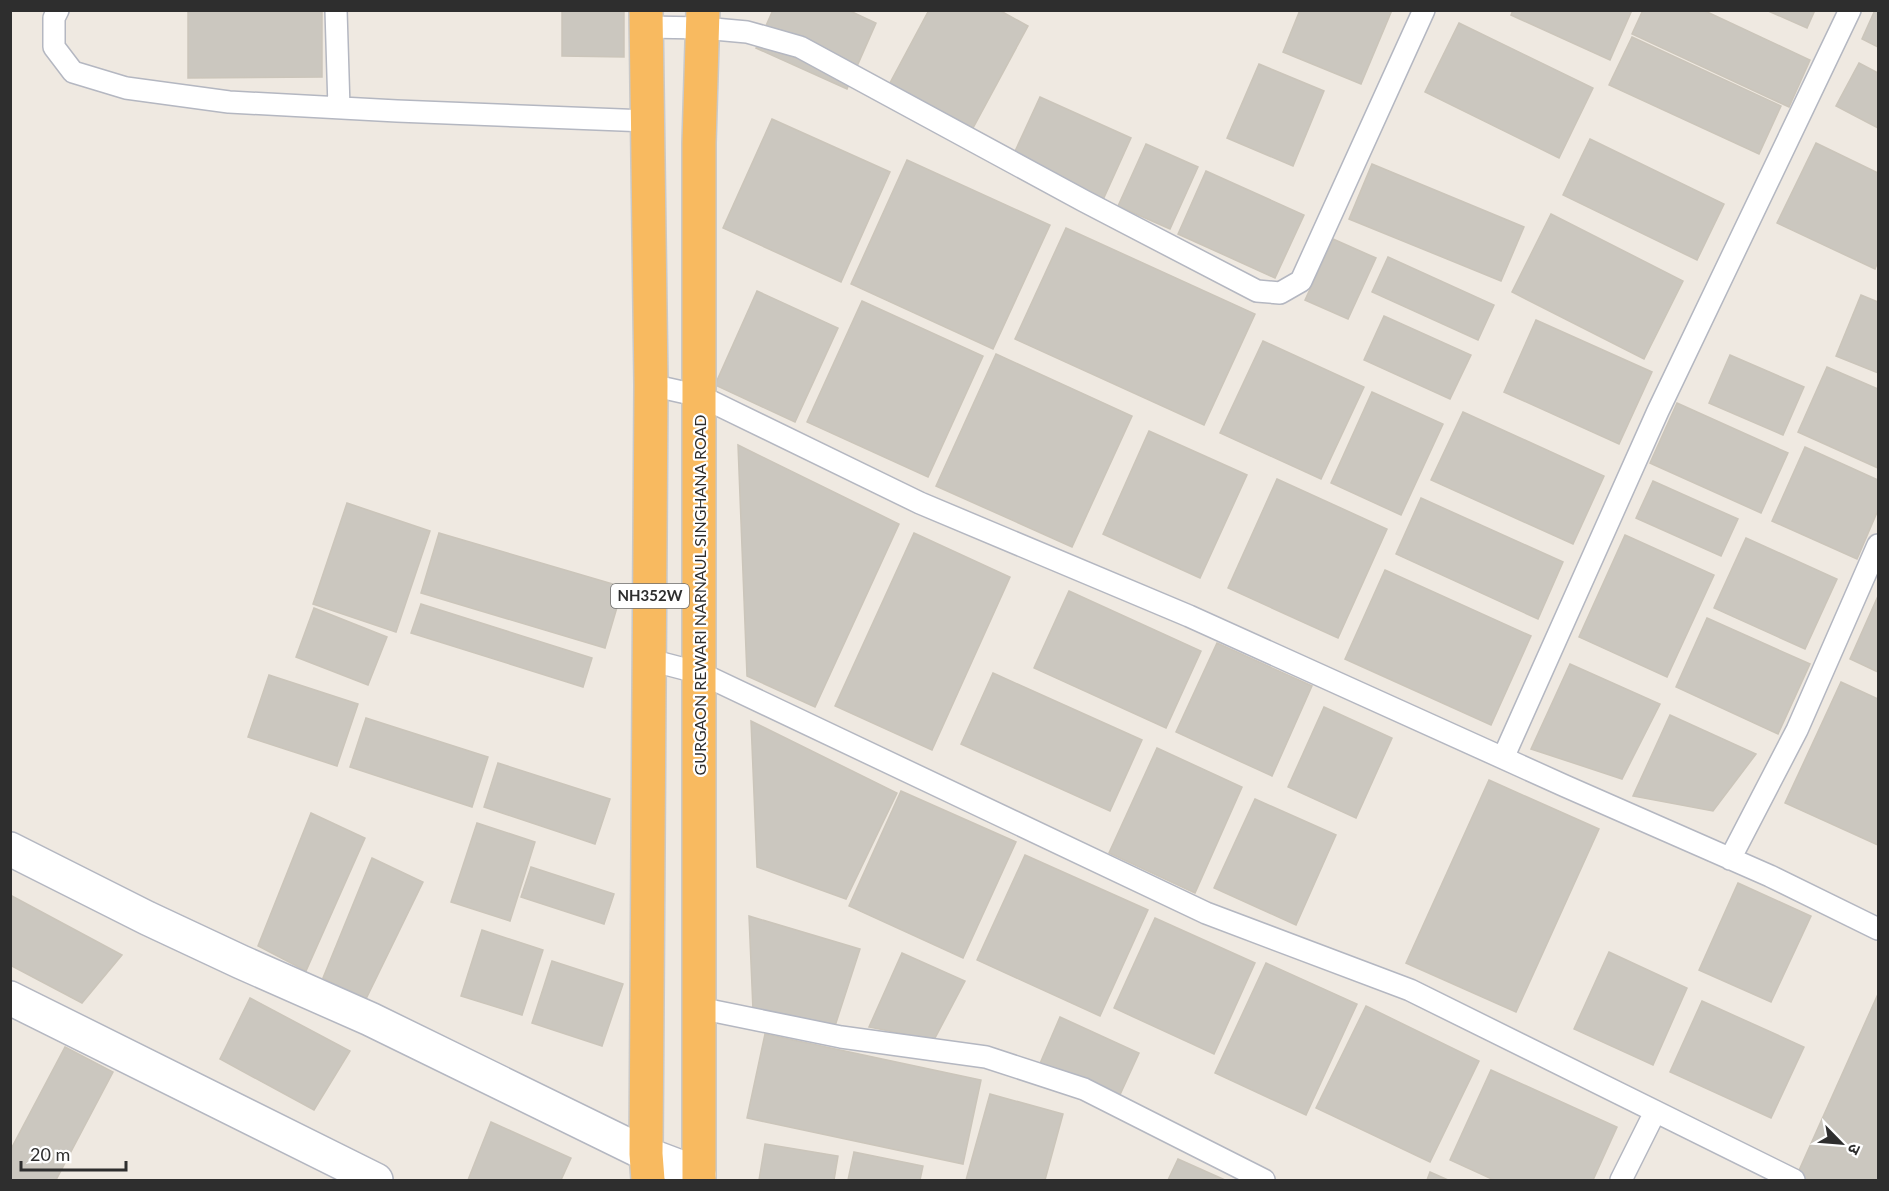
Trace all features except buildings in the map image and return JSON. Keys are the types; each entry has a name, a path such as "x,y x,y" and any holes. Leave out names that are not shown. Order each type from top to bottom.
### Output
{"highway":[{"name":"NH352W","path":"646,19 651,385 647,1167"},
{"name":"GURGAON REWARI NARNAUL SINGHANA ROAD","path":"699,1177 699,143 703,19"}],"street":[{"path":"10,849 147,918 370,1019 647,1167 699,1177"},
{"path":"10,998 376,1180"}],"lane":[{"path":"58,10 54,18 54,47 74,72 126,88 229,102 647,121"},
{"path":"336,10 339,108"},
{"path":"646,19 703,19 800,48 1257,291 1280,293 1301,281 1424,10"},
{"path":"1503,758 1658,411 1850,10"},
{"path":"651,385 700,396 920,503 1189,616 1730,859 1878,929"},
{"path":"1730,859 1797,730 1878,545"},
{"path":"650,660 700,673 1206,913 1410,990 1794,1180"},
{"path":"699,1008 842,1037 986,1058 1084,1089 1264,1180"},
{"path":"1621,1180 1655,1112"}]}
